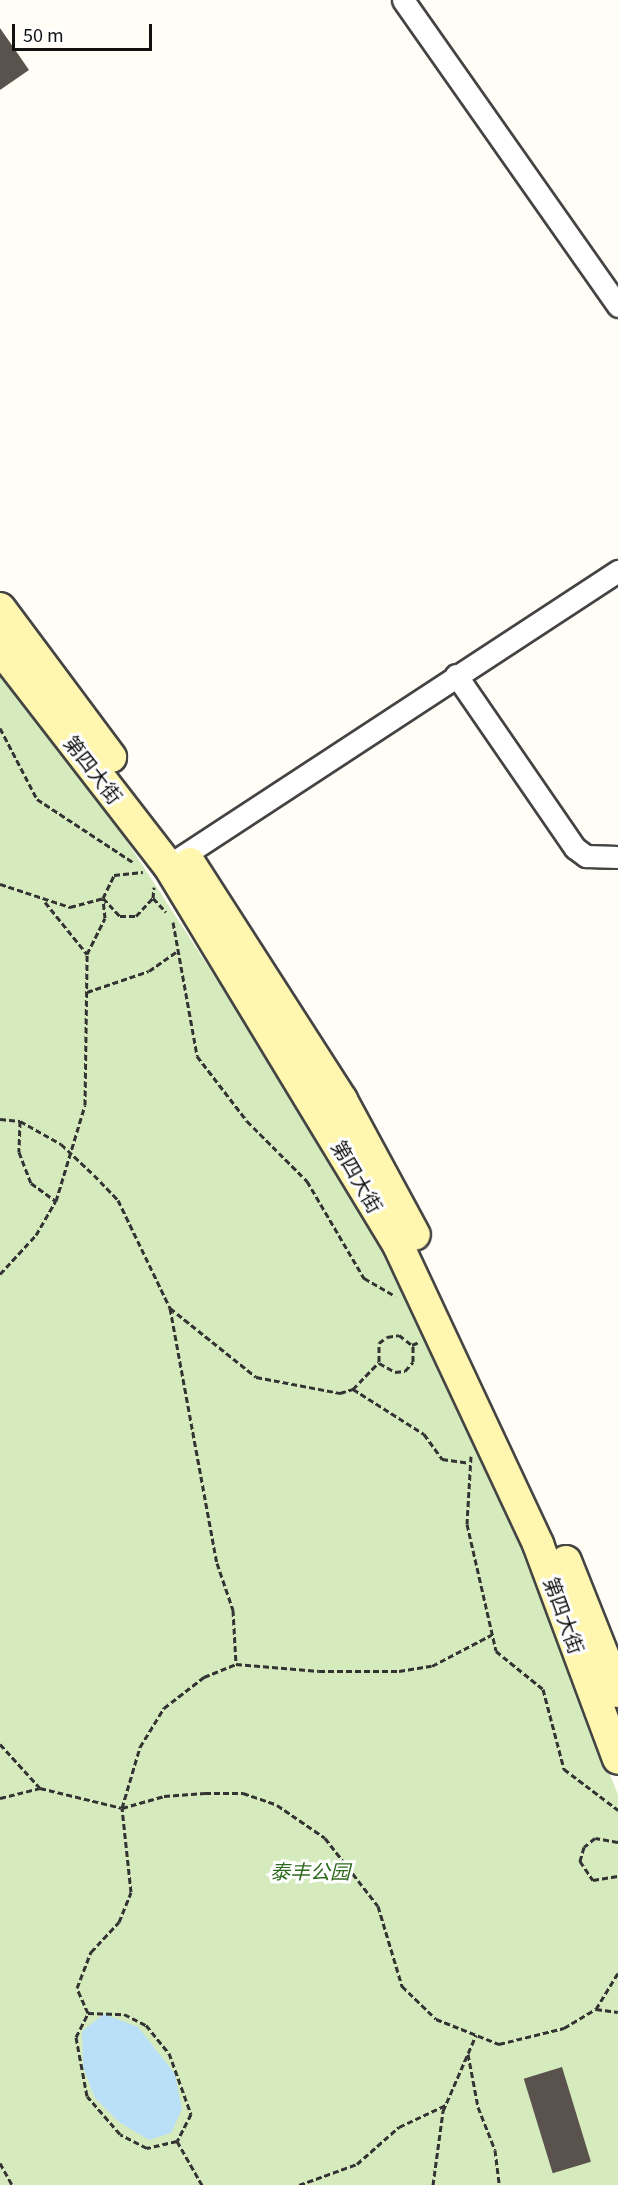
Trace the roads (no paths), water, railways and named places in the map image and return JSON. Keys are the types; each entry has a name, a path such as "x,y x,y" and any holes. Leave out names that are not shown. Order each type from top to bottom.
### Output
{"street":[{"path":"403,0 618,306"},
{"path":"169,865 618,571"},
{"name":"第四大街","path":"0,609 169,865 341,1146 427,1338 538,1544 618,1759"},
{"name":"第四大街","path":"0,648 169,865 342,1100 453,1308 618,1692"},
{"path":"456,675 575,848 586,856 618,857"}],"water":[{"path":"104,2014 138,2027 175,2074 182,2109 171,2133 149,2140 119,2122 95,2098 83,2067 82,2031"}],"park label":[{"name":"泰丰公园","path":"310,1870"}]}
